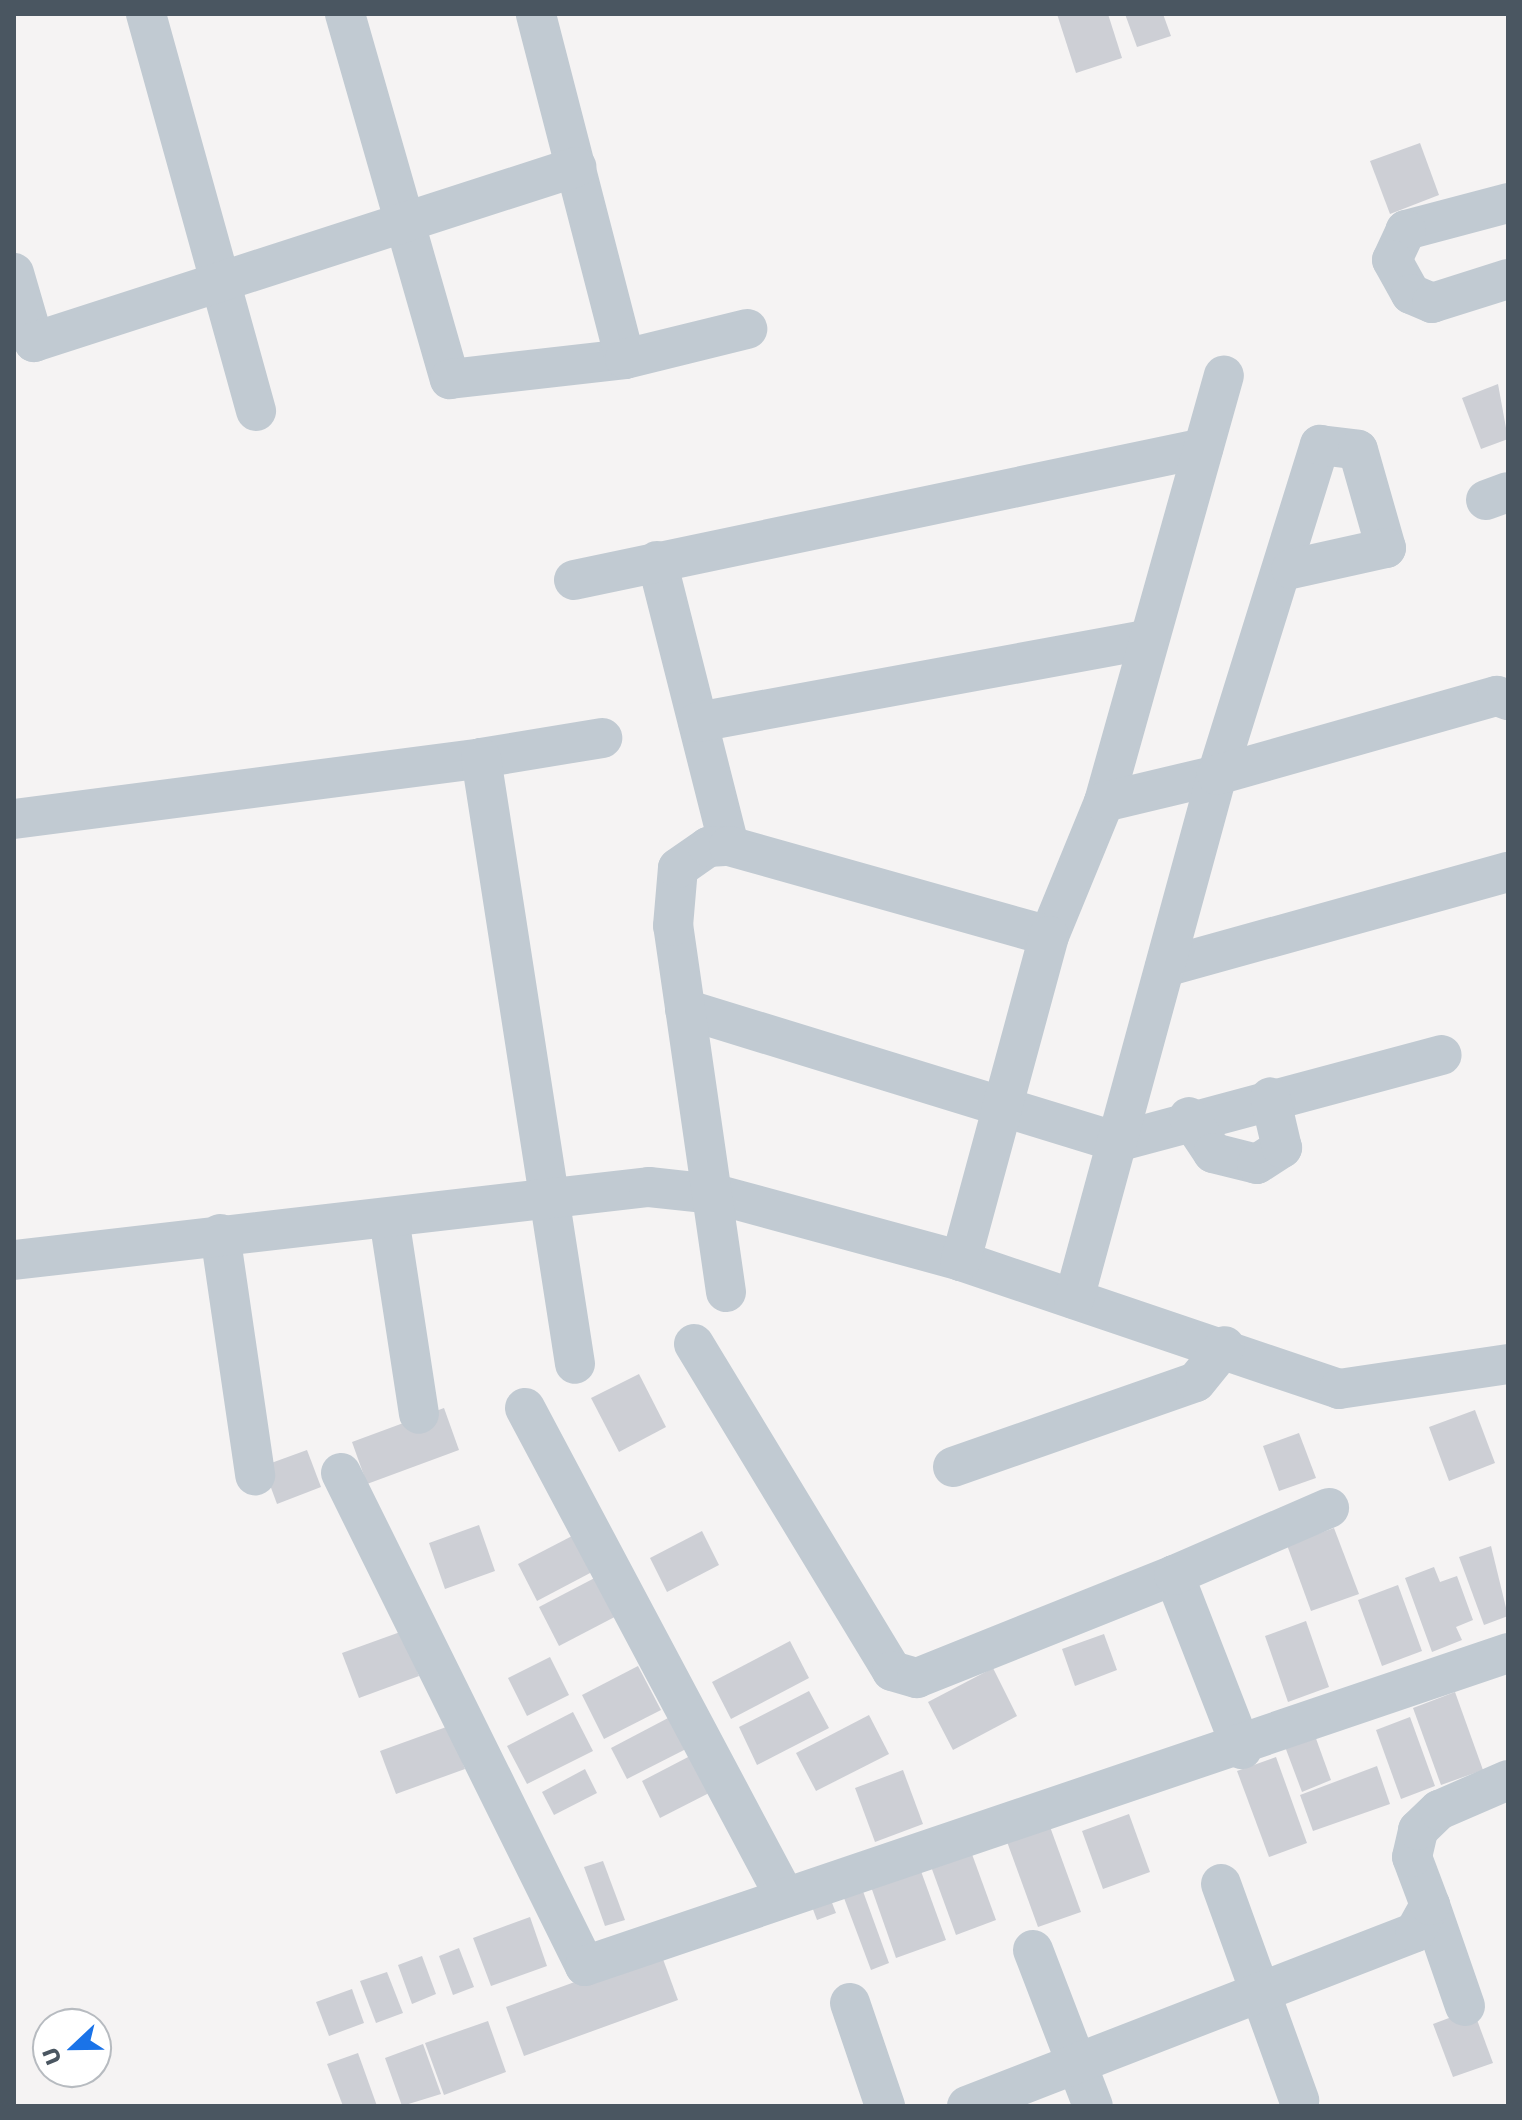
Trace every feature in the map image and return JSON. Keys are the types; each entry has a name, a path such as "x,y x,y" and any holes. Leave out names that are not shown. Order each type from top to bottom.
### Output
{"street":[{"path":"146,14 256,411"},
{"path":"345,14 450,379 625,359 747,329"},
{"path":"536,14 625,359"},
{"path":"14,273 34,342 406,225 576,167"},
{"path":"1508,203 1406,230 1392,260 1411,294 1432,303 1508,279"},
{"path":"961,1261 1049,936 1104,802 1146,640 1224,376"},
{"path":"1074,1299 1217,775 1320,445 1358,450 1386,548 1291,569"},
{"path":"574,580 1203,448"},
{"path":"657,561 729,846"},
{"path":"698,722 1146,640"},
{"path":"1104,802 1217,775 1497,696 1508,700"},
{"path":"14,819 481,758 602,738"},
{"path":"481,758 575,1364"},
{"path":"726,1292 715,1194 685,1009 672,889 690,854 729,846 1049,936"},
{"path":"1165,967 1508,872"},
{"path":"685,1009 1002,1102 1117,1142 1189,1117 1442,1055"},
{"path":"1189,1117 1213,1153 1257,1164 1282,1148 1270,1097"},
{"path":"14,1260 220,1234 550,1203 649,1187 715,1194 961,1261 1225,1346 1339,1389 1508,1364"},
{"path":"389,1218 419,1414"},
{"path":"220,1234 255,1475"},
{"path":"694,1344 892,1671 904,1679 1174,1575 1329,1508"},
{"path":"953,1467 1196,1382 1225,1346"},
{"path":"525,1408 785,1897"},
{"path":"341,1473 578,1961 585,1966 621,1958 965,1832 1242,1749 1508,1653"},
{"path":"1174,1575 1242,1749"},
{"path":"1465,2006 1412,1857 1418,1830 1439,1810 1508,1780"},
{"path":"1221,1884 1299,2100"},
{"path":"967,2106 1262,1996 1415,1932 1430,1905"},
{"path":"1033,1950 1093,2106"},
{"path":"850,2003 885,2106"}],"building":[{"path":"1057,14 1108,14 1122,58 1076,73"},
{"path":"1125,14 1163,14 1171,36 1137,47"},
{"path":"1420,143 1439,195 1390,214 1370,161"},
{"path":"1498,384 1508,439 1481,449 1462,398"},
{"path":"639,1374 666,1427 619,1452 591,1398"},
{"path":"444,1408 459,1450 367,1484 352,1442"},
{"path":"1475,1410 1495,1463 1449,1481 1429,1427"},
{"path":"1299,1433 1316,1478 1279,1491 1263,1446"},
{"path":"307,1450 321,1487 277,1504 263,1466"},
{"path":"479,1525 495,1571 445,1589 429,1543"},
{"path":"1334,1528 1359,1594 1311,1611 1287,1545"},
{"path":"702,1531 719,1565 667,1592 650,1558"},
{"path":"574,1535 592,1572 537,1601 518,1564"},
{"path":"1491,1546 1508,1616 1484,1625 1459,1557"},
{"path":"1434,1567 1440,1582 1457,1576 1473,1620 1456,1627 1462,1640 1432,1652 1405,1578"},
{"path":"608,1571 628,1610 559,1646 539,1607"},
{"path":"1398,1585 1422,1651 1382,1666 1358,1600"},
{"path":"1306,1621 1329,1687 1288,1702 1265,1636"},
{"path":"403,1631 419,1676 359,1698 342,1653"},
{"path":"1104,1634 1117,1670 1075,1686 1062,1649"},
{"path":"790,1641 809,1678 731,1719 712,1682"},
{"path":"550,1657 569,1695 527,1716 508,1678"},
{"path":"638,1666 661,1710 604,1739 582,1695"},
{"path":"993,1668 1017,1716 953,1750 928,1702"},
{"path":"809,1691 829,1728 757,1765 739,1727"},
{"path":"1455,1692 1483,1770 1441,1785 1413,1708"},
{"path":"573,1712 593,1751 527,1784 507,1746"},
{"path":"869,1715 889,1754 816,1791 796,1753"},
{"path":"670,1717 686,1749 627,1779 611,1748"},
{"path":"1410,1717 1435,1786 1401,1799 1376,1730"},
{"path":"449,1726 465,1769 396,1794 380,1751"},
{"path":"1314,1733 1331,1780 1302,1792 1284,1744"},
{"path":"692,1755 711,1792 660,1818 642,1781"},
{"path":"1276,1757 1307,1843 1269,1857 1237,1771"},
{"path":"1377,1766 1390,1804 1313,1831 1300,1795"},
{"path":"585,1769 597,1793 554,1815 542,1792"},
{"path":"903,1770 923,1824 875,1842 855,1788"},
{"path":"1129,1814 1150,1872 1103,1889 1082,1831"},
{"path":"1049,1824 1081,1912 1038,1927 1006,1839"},
{"path":"969,1846 996,1920 956,1935 929,1861"},
{"path":"603,1861 625,1920 605,1926 584,1867"},
{"path":"918,1863 946,1940 896,1958 869,1881"},
{"path":"860,1883 889,1963 871,1970 841,1890"},
{"path":"827,1890 836,1913 817,1920 808,1896"},
{"path":"530,1917 547,1966 491,1986 473,1938"},
{"path":"459,1948 474,1987 453,1995 439,1956"},
{"path":"660,1951 678,2000 524,2056 506,2007"},
{"path":"422,1956 436,1994 412,2004 398,1965"},
{"path":"387,1972 403,2013 376,2023 360,1981"},
{"path":"352,1989 364,2023 329,2036 316,2002"},
{"path":"1473,2009 1493,2063 1453,2077 1433,2024"},
{"path":"488,2021 506,2072 444,2095 425,2043"},
{"path":"423,2044 441,2094 402,2106 385,2058"},
{"path":"358,2053 377,2106 343,2106 327,2064"}]}
